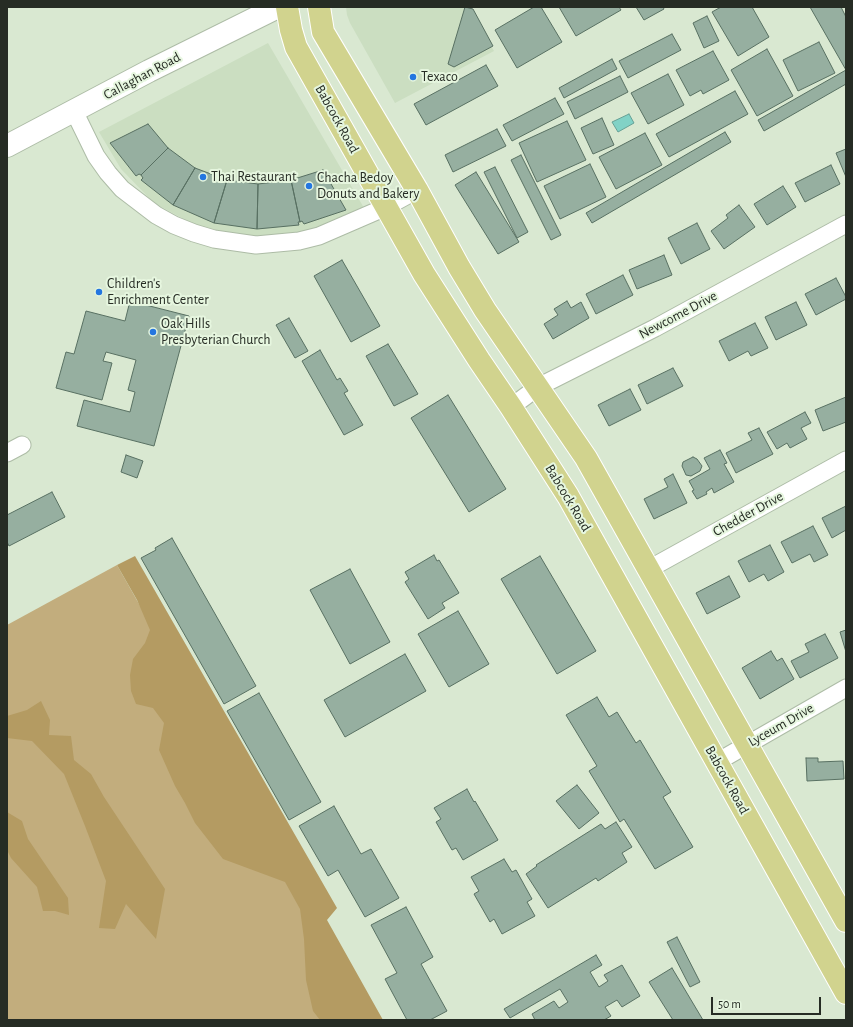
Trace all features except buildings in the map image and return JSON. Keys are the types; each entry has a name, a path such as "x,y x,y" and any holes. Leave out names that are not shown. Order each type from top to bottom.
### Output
{"main road":[{"name":"Callaghan Road","path":"7,146 74,112 149,71 278,7"},
{"name":"Babcock Road","path":"287,7 296,47 386,207 430,283 568,496 846,993"},
{"path":"319,7 323,32 417,190 459,267 485,310 586,458 846,921"}],"street":[{"path":"74,112 96,156 122,189 138,203 174,225 201,235 235,243 256,245 299,241 320,236 386,207 417,190"},
{"name":"Newcome Drive","path":"511,407 538,388 655,328 846,224"},
{"path":"7,453 22,445"},
{"name":"Chedder Drive","path":"649,569 846,460"},
{"name":"Lyceum Drive","path":"717,762 846,688"}],"shaded area":[{"name":"Texaco","path":"346,7 469,7 494,51 395,103 350,23"},
{"path":"268,43 364,208 333,227 276,238 239,235 195,225 154,203 121,169 99,132"},
{"path":"135,556 337,908 327,920 383,1020 320,1020 313,1011 306,980 304,939 300,909 285,882 223,859 195,823 175,786 159,750 164,723 153,708 136,704 131,691 130,675 133,659 145,643 150,630 137,600 117,565"},
{"path":"117,565 374,1020 7,1020 7,625"},
{"path":"41,701 50,720 49,735 71,736 74,760 91,774 104,797 165,889 156,939 126,904 115,929 99,928 106,881 64,774 32,741 7,738 7,716 27,710"},
{"path":"7,812 22,821 28,839 68,898 69,915 55,911 43,911 37,887 11,858 7,850"}],"water":[{"path":"629,114 634,123 618,132 612,122"}],"place":[{"name":"Texaco","path":"413,77"},
{"name":"Thai Restaurant","path":"203,177"},
{"name":"Chacha Bedoy Donuts and Bakery","path":"309,186"},
{"name":"Children's Enrichment Center","path":"99,292"},
{"name":"Oak Hills Presbyterian Church","path":"153,332"}]}
